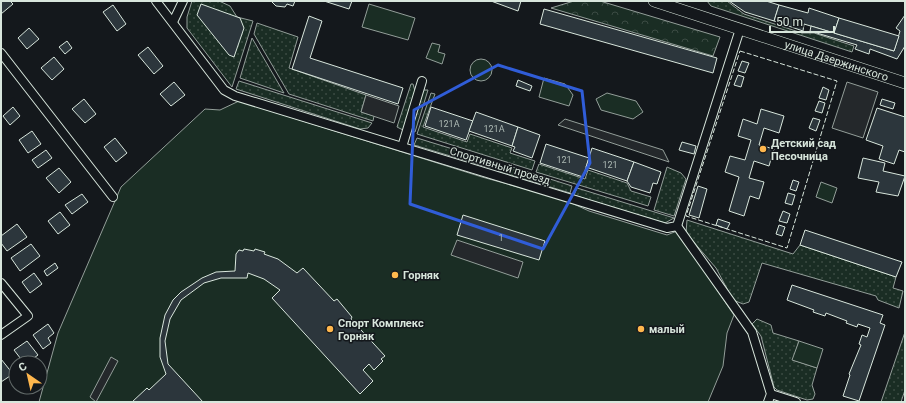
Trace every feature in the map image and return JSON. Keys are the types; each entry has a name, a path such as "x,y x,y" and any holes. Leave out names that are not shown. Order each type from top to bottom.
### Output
{"main road":[{"name":"улица Дзержинского","path":"654,1 905,83"}],"street":[{"name":"Спортивный проезд","path":"156,1 224,90 235,96 666,228 677,226"},
{"path":"173,22 183,1"},
{"path":"740,29 677,226 752,332 770,398 796,402"},
{"path":"1,53 113,197"},
{"path":"402,147 422,81"},
{"path":"1,283 28,316 1,335"}],"highlighted area":[{"path":"498,65 582,91 590,163 543,249 410,204 414,110"}],"green space":[{"path":"192,1 219,1 230,6 237,17 253,21 232,87 187,28 187,17"},
{"path":"574,1 600,1 720,37 713,56 551,8"},
{"path":"707,1 727,1 744,14 802,33 814,33 854,46 852,52 711,6"},
{"path":"369,4 415,18 408,40 362,27"},
{"path":"257,23 298,37 289,68 366,95 361,112 374,116 373,121 289,94 254,34"},
{"path":"252,38 284,93 240,78"},
{"path":"432,43 440,45 438,52 445,54 442,64 426,58"},
{"path":"481,59 489,62 492,70 489,78 481,81 473,78 470,70 473,62"},
{"path":"544,78 565,84 573,95 569,106 539,97"},
{"path":"239,81 372,123 368,128 360,129 236,89"},
{"path":"411,84 413,84 415,91 403,130 397,127"},
{"path":"423,90 428,90 415,132 409,131"},
{"path":"431,93 435,94 423,127 467,142 470,134 512,148 510,153 535,161 532,170 417,134"},
{"path":"607,93 636,101 643,112 633,119 601,110 596,99"},
{"name":"Горняк","path":"239,101 482,177 565,200 589,211 667,235 677,231 734,315 727,333 723,366 708,402 39,402 41,395 48,395 48,369 58,333 121,187 205,109 220,110"},
{"path":"417,138 498,163 490,168 414,145"},
{"path":"539,164 585,179 588,170 627,183 631,191 651,197 648,206 536,172"},
{"path":"506,165 572,186 570,193 498,171"},
{"path":"667,167 681,173 686,179 674,216 654,210"},
{"path":"821,182 837,188 832,203 816,197"},
{"path":"577,188 674,218 665,223 661,223 574,195"},
{"path":"687,220 793,254 800,245 896,277 893,288 903,291 899,308 878,300 876,296 762,263 749,302 743,304 733,300 716,268 686,233"},
{"path":"757,319 771,325 773,333 799,341 793,360 817,368 812,385 815,394 813,399 807,400 777,390 774,387 761,336 752,324"},
{"path":"905,332 905,390 901,402 881,402"},
{"path":"799,341 823,349 817,368 792,360"}],"shaded area":[{"path":"847,82 878,92 863,138 832,128"},
{"path":"366,95 399,106 394,123 361,112"},
{"path":"565,119 663,150 669,162 558,125"},
{"path":"457,240 523,262 518,278 451,255"},
{"path":"111,357 118,361 96,402 90,397"}],"building":[{"path":"1,1 10,1 13,4 1,14"},
{"path":"271,1 295,1 293,6 287,4 285,7 276,6"},
{"path":"324,1 352,1 349,9"},
{"path":"491,1 521,1 518,11"},
{"path":"729,1 766,1 779,5 774,21 745,12"},
{"path":"201,4 240,18 244,28 234,57 229,55 197,15"},
{"path":"113,5 126,24 117,31 103,12"},
{"path":"779,5 808,13 809,8 839,18 834,33 804,24 803,31 774,21"},
{"path":"544,9 717,58 713,73 540,24"},
{"path":"905,15 905,46 897,59 870,49 869,54 855,49 857,45 810,31 811,26 894,51 900,31 896,28"},
{"path":"309,16 322,21 310,58 403,88 398,104 292,69"},
{"path":"839,18 899,36 894,51 834,33"},
{"path":"29,28 39,39 27,49 18,38"},
{"path":"67,41 72,48 65,54 59,47"},
{"path":"148,47 163,66 154,74 138,55"},
{"path":"54,57 64,69 52,80 41,68"},
{"path":"742,61 749,63 745,73 738,71"},
{"path":"738,75 744,77 741,87 734,85"},
{"path":"518,80 532,86 530,91 516,86"},
{"path":"174,82 185,95 171,106 160,94"},
{"path":"823,87 829,90 826,100 819,98"},
{"path":"84,99 96,114 85,123 72,109"},
{"path":"882,99 895,103 893,109 880,105"},
{"path":"819,101 825,103 822,113 815,111"},
{"path":"13,107 20,116 10,125 3,116"},
{"path":"431,107 473,121 466,140 425,126"},
{"path":"877,108 905,117 905,152 899,150 894,164 879,159 883,146 866,140"},
{"path":"761,109 784,116 779,133 764,128 759,145 774,149 769,166 754,161 749,178 764,182 759,199 750,196 744,216 729,211 739,177 725,172 730,156 745,160 751,140 738,136 743,119 757,124"},
{"path":"476,112 518,127 512,146 469,131"},
{"path":"813,118 820,120 816,131 809,128"},
{"path":"518,127 540,135 532,158 513,151 515,147 512,146"},
{"path":"32,131 41,144 28,153 19,140"},
{"path":"115,138 127,153 116,162 104,147"},
{"path":"682,142 696,146 694,154 679,150"},
{"path":"546,144 589,158 583,177 540,163"},
{"path":"592,148 634,162 627,181 586,167"},
{"path":"46,150 52,158 38,168 32,160"},
{"path":"863,158 885,163 883,171 905,176 898,196 876,192 879,182 858,178"},
{"path":"634,162 661,172 657,184 653,183 650,193 631,187 627,181"},
{"path":"59,168 71,182 59,193 46,178"},
{"path":"793,180 799,182 796,191 790,189"},
{"path":"698,186 707,189 699,218 689,215"},
{"path":"788,193 795,195 792,205 785,203"},
{"path":"82,194 88,202 72,214 65,205"},
{"path":"783,211 790,214 787,223 779,221"},
{"path":"60,212 70,225 58,234 48,221"},
{"path":"463,215 545,241 539,260 457,235"},
{"path":"718,219 730,223 727,229 716,225"},
{"path":"17,224 27,237 7,251 1,243 1,236"},
{"path":"779,225 785,227 782,236 776,234"},
{"path":"805,230 902,262 896,277 800,245"},
{"path":"31,244 40,256 20,271 11,258"},
{"name":"Спорт Комплекс Горняк","path":"244,249 254,251 255,249 265,252 264,254 278,259 297,273 303,268 334,301 337,299 352,317 351,319 385,356 381,359 383,361 374,370 369,364 363,370 373,381 360,394 272,298 280,290 264,279 248,273 247,278 221,278 204,283 181,300 170,319 165,341 168,364 203,402 132,402 147,388 149,390 166,374 160,357 160,338 165,315 173,300 181,292 202,278 216,272 235,271 236,254 239,250 243,251"},
{"path":"55,263 58,268 47,276 44,271"},
{"path":"34,273 42,284 30,293 22,282"},
{"path":"792,285 883,315 880,323 885,325 859,401 843,396 850,375 849,374 861,345 859,344 862,335 867,337 870,328 858,324 857,327 846,323 847,321 826,313 825,316 813,312 814,310 787,300"},
{"path":"48,324 54,333 48,338 51,343 43,349 33,335"},
{"path":"27,341 38,355 18,355 14,350"},
{"path":"1,359 8,368 8,377 1,382"}],"fence":[{"path":"740,51 837,81 787,248 686,216 740,51"}],"place":[{"name":"Детский сад Песочница","path":"763,149"},
{"name":"Горняк","path":"395,275"},
{"name":"Спорт Комплекс Горняк","path":"330,329"},
{"name":"малый","path":"641,329"}]}
